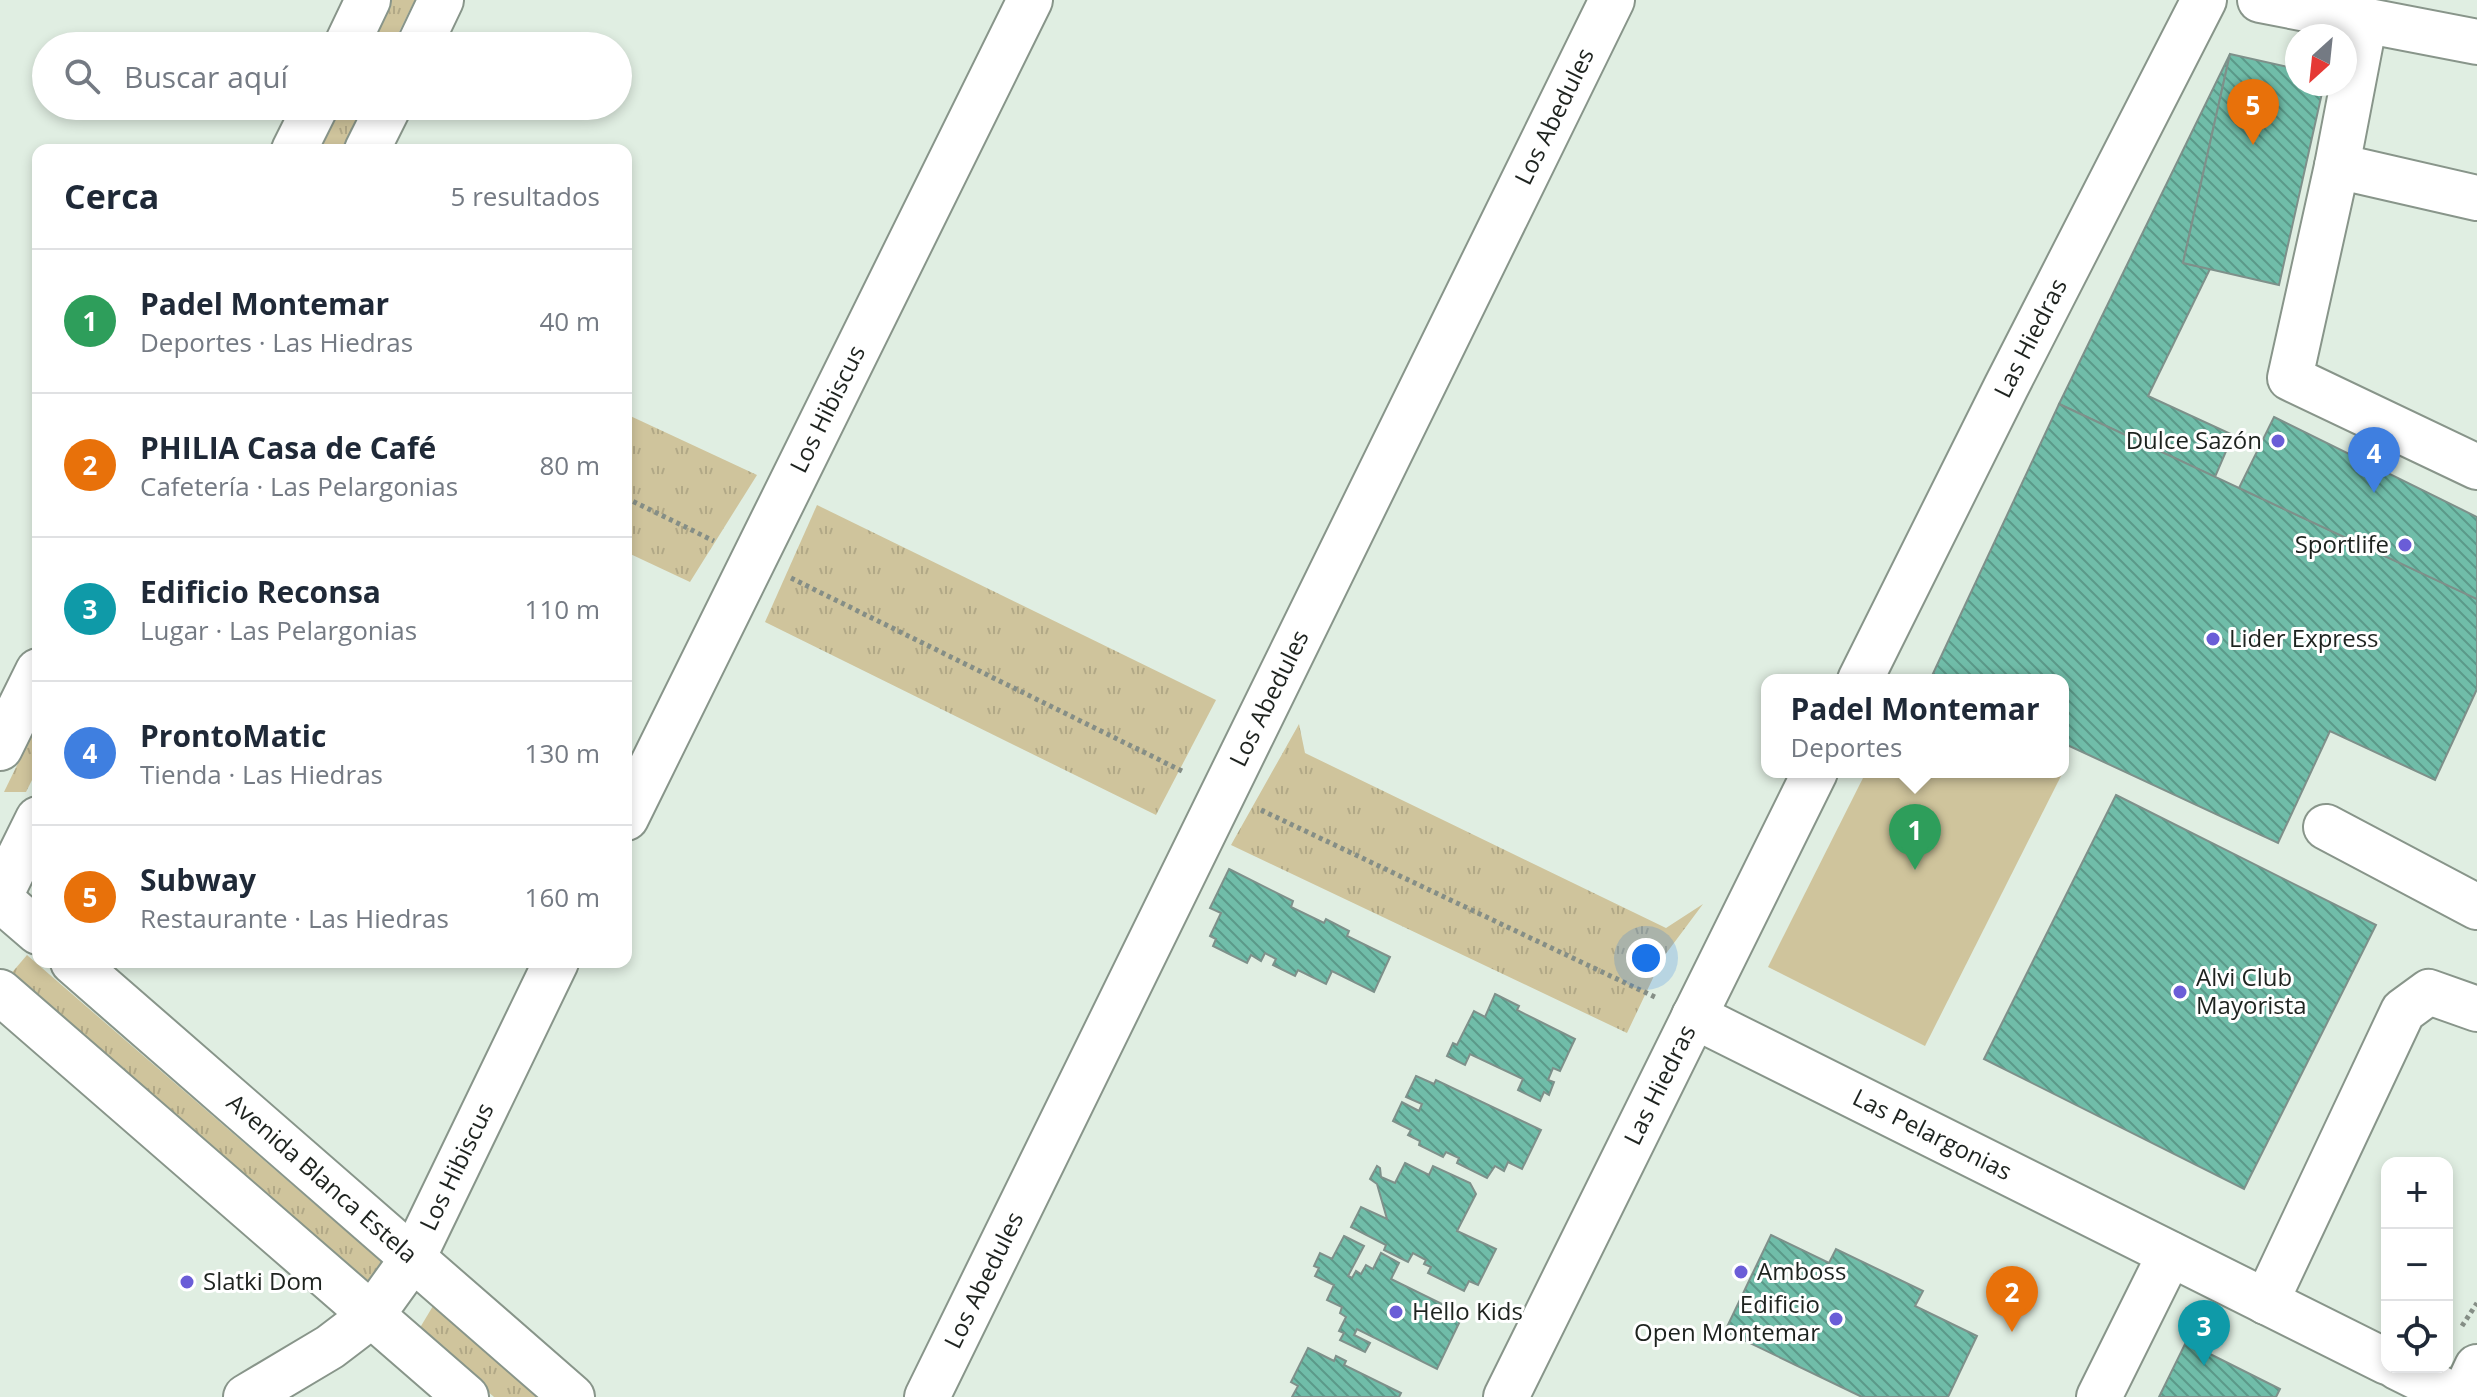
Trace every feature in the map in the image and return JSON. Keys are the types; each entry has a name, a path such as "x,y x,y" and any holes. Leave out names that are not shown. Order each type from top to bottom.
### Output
{"street":[{"path":"353,32 368,0"},
{"path":"426,32 441,0"},
{"name":"Los Hibiscus","path":"632,806 1030,0"},
{"name":"Los Abedules","path":"927,1397 1612,0"},
{"name":"Las Hiedras","path":"1863,674 2204,0"},
{"path":"2260,0 2477,42"},
{"path":"2365,20 2337,166 2290,378 2477,467"},
{"path":"297,144 309,120"},
{"path":"370,144 382,120"},
{"path":"2337,166 2477,198"},
{"path":"0,748 32,683"},
{"name":"Las Hiedras","path":"1506,1397 1812,778"},
{"path":"2326,827 2477,907"},
{"path":"32,831 0,898 32,927"},
{"name":"Avenida Blanca Estela","path":"80,968 572,1397"},
{"name":"Los Hibiscus","path":"246,1397 330,1347 372,1315 413,1258 553,968"},
{"path":"0,992 466,1397"},
{"path":"2266,1302 2403,1011 2429,992 2477,1009"},
{"name":"Las Pelargonias","path":"1694,1016 2381,1359"},
{"path":"2099,1397 2170,1254"},
{"path":"2410,1373 2460,1397 2477,1367"}],"path":[{"path":"632,501 1225,792 1694,1016"}],"green space":[{"path":"391,0 415,0 399,32 376,32"},
{"path":"332,120 356,120 344,144 321,144"},
{"path":"632,417 757,475 690,582 632,555"},
{"path":"817,505 1216,700 1156,815 765,622"},
{"path":"1299,724 1305,753 1666,928 1703,904 1662,959 1627,1033 1231,845"},
{"path":"32,734 32,780 26,792 4,792"},
{"path":"1863,778 2060,778 1925,1046 1768,967"},
{"path":"27,955 32,959 32,968 42,968 385,1265 366,1286 9,976"},
{"path":"433,1306 538,1397 494,1397 418,1331"}],"building":[{"path":"2230,54 2183,263 2210,269 2148,396 2233,435 2215,477 2059,404"},
{"path":"2230,54 2285,66 2285,96 2321,96 2279,285 2183,263"},
{"name":"Lider Express","path":"2059,404 2477,599 2477,689 2435,780 2330,731 2278,843 2069,746 2069,674 1933,674"},
{"path":"2274,417 2477,517 2477,599 2239,488"},
{"name":"Alvi Club Mayorista","path":"2116,795 2376,925 2244,1189 1984,1059"},
{"path":"1229,869 1293,901 1291,907 1324,923 1326,919 1349,931 1347,936 1390,957 1374,992 1332,971 1326,984 1298,970 1295,976 1273,965 1276,959 1265,953 1261,961 1251,955 1247,963 1213,946 1216,939 1210,936 1221,913 1210,908"},
{"path":"1495,994 1519,1006 1517,1010 1575,1039 1560,1071 1553,1068 1548,1080 1554,1082 1549,1095 1544,1092 1540,1101 1518,1090 1523,1079 1470,1054 1465,1065 1447,1056 1453,1043 1457,1045 1474,1011 1485,1017"},
{"path":"1416,1076 1434,1084 1436,1080 1541,1130 1522,1169 1508,1162 1504,1171 1495,1166 1487,1178 1457,1163 1459,1158 1446,1152 1443,1157 1419,1145 1420,1141 1408,1135 1411,1130 1393,1121 1402,1102 1419,1111 1422,1104 1406,1097"},
{"path":"1405,1163 1429,1175 1433,1166 1470,1183 1476,1194 1457,1231 1496,1249 1478,1285 1469,1281 1464,1291 1428,1273 1431,1267 1424,1264 1426,1260 1413,1253 1408,1262 1384,1250 1386,1245 1351,1227 1361,1207 1387,1219 1377,1184 1370,1179 1377,1166 1381,1177 1395,1183"},
{"name":"Edificio Open Montemar","path":"1771,1235 1829,1263 1836,1249 1923,1291 1915,1306 1977,1336 1948,1397 1862,1397 1725,1331"},
{"path":"1344,1236 1364,1246 1348,1276 1352,1278 1356,1271 1361,1274 1366,1265 1373,1269 1381,1253 1399,1263 1391,1279 1442,1304 1440,1309 1461,1319 1437,1369 1357,1329 1354,1335 1370,1343 1365,1352 1340,1340 1344,1333 1339,1331 1346,1317 1340,1313 1342,1307 1327,1300 1334,1285 1315,1276 1319,1268 1314,1266 1320,1253 1332,1259"},
{"path":"2186,1342 2280,1389 2276,1397 2159,1397"},
{"path":"1308,1348 1334,1361 1336,1356 1346,1361 1344,1365 1401,1393 1399,1397 1292,1397 1298,1386 1291,1382"}],"place":[{"name":"Subway","path":"2253,145"},
{"name":"Dulce Sazón","path":"2278,441"},
{"name":"ProntoMatic","path":"2374,493"},
{"name":"Sportlife","path":"2405,545"},
{"name":"Lider Express","path":"2213,639"},
{"name":"Padel Montemar","path":"1915,870"},
{"name":"Alvi Club Mayorista","path":"2180,992"},
{"name":"Amboss","path":"1741,1272"},
{"name":"Slatki Dom","path":"187,1282"},
{"name":"Hello Kids","path":"1396,1312"},
{"name":"Edificio Open Montemar","path":"1836,1319"},
{"name":"PHILIA Casa de Café","path":"2012,1332"},
{"name":"Edificio Reconsa","path":"2204,1366"}]}
